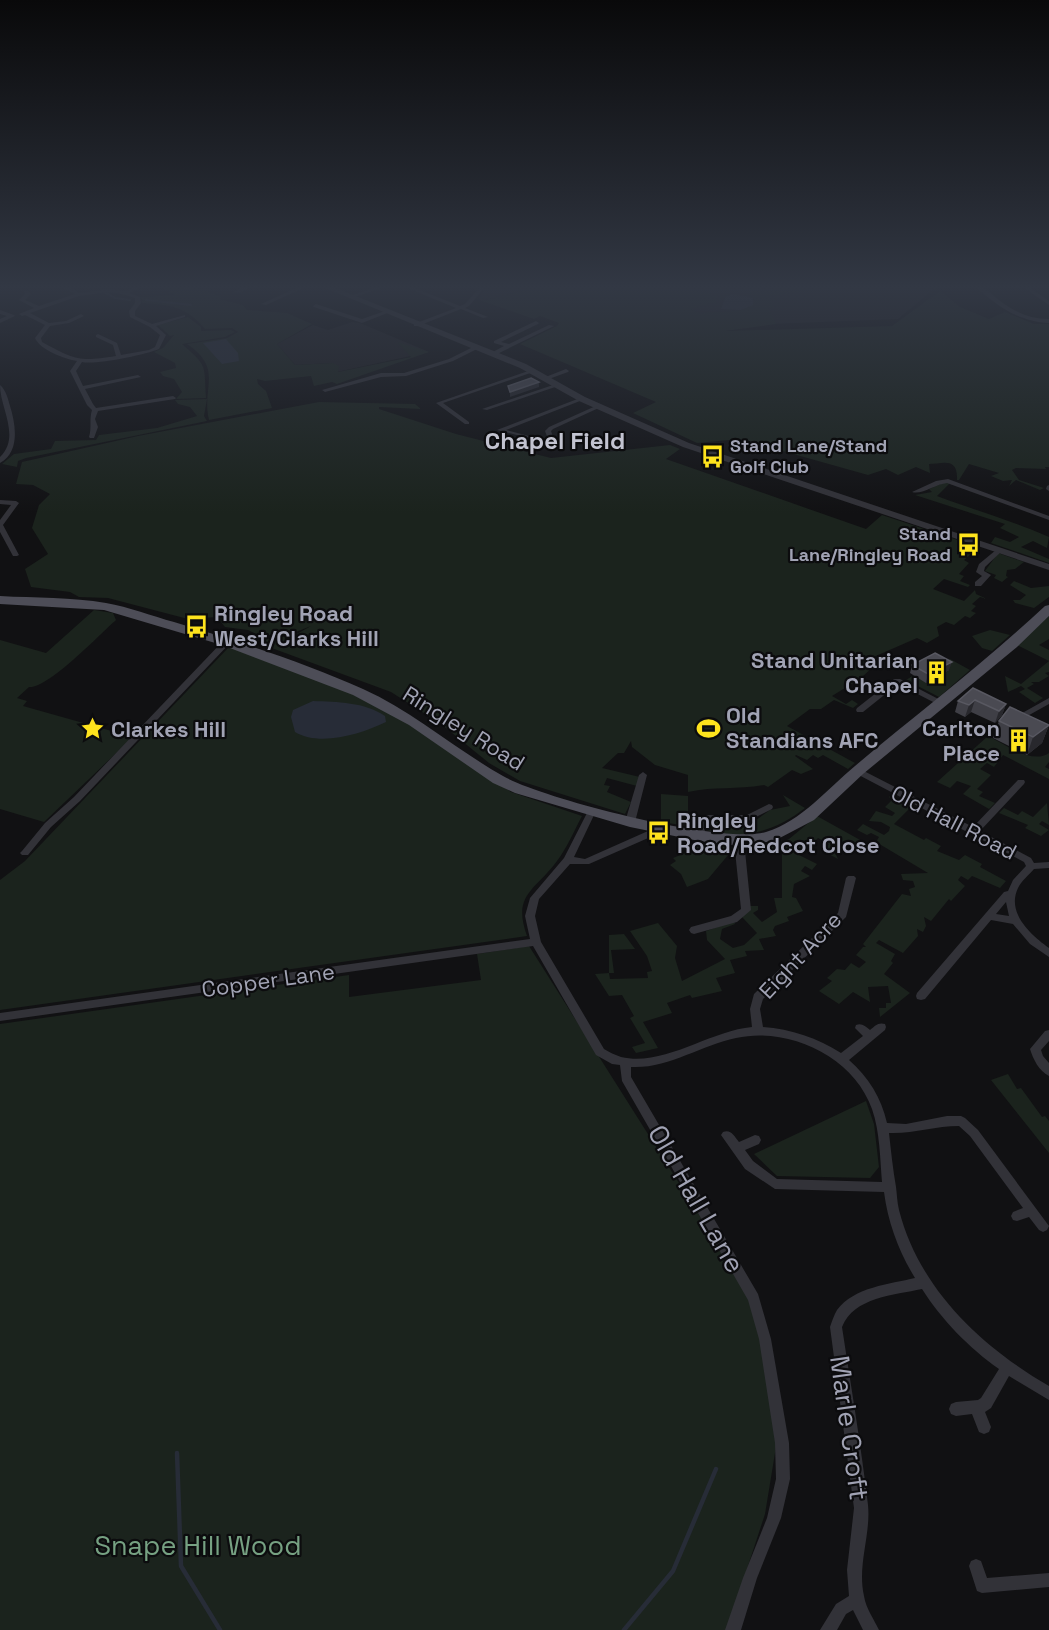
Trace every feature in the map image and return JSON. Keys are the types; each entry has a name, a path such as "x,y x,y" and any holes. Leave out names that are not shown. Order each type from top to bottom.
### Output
{"main road":[{"name":"Ringley Road","path":"0,600 105,606 227,642 358,692 414,722 498,780 591,813 653,828 739,841 762,839 786,830 809,816 858,771 942,703 966,689 1049,609"}],"street":[{"path":"80,361 73,371 90,405 95,410"},
{"path":"325,390 381,375 404,375 448,361"},
{"path":"510,361 533,371 582,399 696,448 1049,567"},
{"path":"467,423 439,403 533,371"},
{"path":"546,378 566,371"},
{"path":"82,388 138,377"},
{"path":"485,409 558,385"},
{"path":"0,389 10,411 12,430 6,457 0,461"},
{"path":"95,410 173,398"},
{"path":"538,440 500,430 582,399"},
{"path":"549,441 551,440 548,431 551,428 600,406"},
{"path":"92,437 95,427 92,419 95,410"},
{"path":"921,491 938,482 955,483 1049,518"},
{"path":"0,502 17,501 0,525 12,554"},
{"path":"978,584 987,575 980,572 982,566 998,551"},
{"path":"25,853 48,825 77,799 227,642"},
{"path":"860,710 897,681 942,703"},
{"path":"1029,723 1016,715 1049,700"},
{"name":"Old Hall Road","path":"858,771 1028,860 1031,866 1049,865"},
{"path":"630,822 643,775"},
{"path":"974,832 1021,782"},
{"path":"699,836 704,820 709,817 748,818 769,807"},
{"path":"591,813 568,860 535,898 530,916 537,942 600,1052 625,1063 652,1061 735,1034 758,1031 802,1039 841,1060 856,1073 874,1096 884,1128 890,1188 898,1227 925,1282 972,1338 1007,1367 1049,1393"},
{"path":"568,860 586,862 652,832 653,828"},
{"path":"694,930 734,919 746,910 739,841"},
{"path":"1031,866 1015,885 1012,894 1012,914 1025,933 1049,953"},
{"name":"Eight Acre","path":"758,1031 755,1009 758,997 843,914 850,878"},
{"path":"921,996 1007,894 1012,894"},
{"path":"988,916 1016,921"},
{"name":"Copper Lane","path":"0,1017 537,942"},
{"path":"841,1060 881,1027"},
{"path":"860,1028 871,1036"},
{"path":"1049,1034 1035,1049 1038,1058 1049,1071"},
{"name":"Old Hall Lane","path":"625,1063 626,1078 754,1298 765,1339 782,1443 783,1479 774,1518 750,1578 733,1630"},
{"path":"884,1128 906,1130 963,1116 1042,1226"},
{"path":"727,1135 749,1165 765,1179 776,1184 890,1188"},
{"path":"737,1148 755,1140"},
{"path":"1017,1216 1031,1210"},
{"name":"Marle Croft","path":"872,1630 860,1613 856,1600 854,1558 860,1530 861,1508 837,1342 837,1322 846,1308 856,1301 925,1282"},
{"path":"956,1409 976,1407 986,1403 1007,1367"},
{"path":"976,1407 984,1427"},
{"path":"975,1566 982,1586 1049,1580"},
{"path":"828,1630 841,1609 856,1600"}],"shaded area":[{"path":"219,361 239,361 222,364"},
{"path":"292,361 387,361 337,372 333,363 295,365"},
{"path":"313,701 369,708 385,716 386,722 365,731 340,737 328,739 305,736 295,732 291,717 293,710"}],"green space":[{"path":"171,361 199,361 204,372 206,398 176,399 182,392 174,379 163,376 160,372 176,368 175,363"},
{"path":"292,361 295,365 333,363 339,366 338,372 391,361 403,361 337,384 332,382 314,386 311,376 265,381 257,379 258,384 266,391 272,408 209,420 207,398 209,379 205,362"},
{"path":"560,361 1049,361 1049,467 1012,470 1019,480 1044,488 1040,490 1016,480 1009,486 1012,480 1003,481 991,476 999,473 969,464 959,480 957,480 955,467 948,463 929,464 930,473 916,467 898,475 886,469 868,475 740,439 697,443 633,413 656,402"},
{"path":"207,399 204,416 207,421 26,458 18,461 17,467 2,464 14,454 51,449 55,441 96,440 99,435 157,428 197,416 190,407 178,404 175,400"},
{"path":"319,402 415,404 421,409 379,407 379,409 456,434 551,458 670,445 680,449 666,459 866,529 882,515 979,547 964,560 969,563 959,574 964,576 960,581 970,585 968,587 944,579 933,589 964,601 975,590 976,594 987,599 980,597 972,604 976,606 971,611 976,613 970,618 965,616 954,625 946,622 937,627 939,636 927,643 917,638 869,659 876,664 861,678 832,696 846,704 852,700 858,704 853,708 834,700 821,709 810,709 787,726 855,763 848,769 823,755 818,758 813,755 807,760 796,755 813,769 801,774 792,770 768,787 764,785 688,792 688,775 655,765 632,747 631,741 624,753 618,753 602,768 640,777 637,786 607,778 604,785 610,786 607,792 631,802 625,814 520,781 489,763 441,724 391,692 250,640 293,636 311,626 296,632 260,636 248,630 225,627 217,617 188,619 108,598 79,597 70,592 31,587 25,569 48,554 32,528 39,505 50,494 33,485 16,484 22,462 138,436"},
{"path":"943,483 950,483 937,496 1049,537 1047,548 1033,541 1021,547 1049,559 1049,563 991,543 995,537 1010,542 1019,537 1000,528 1005,524 915,495 932,492 929,489"},
{"path":"998,553 1024,562 1015,569 1007,570 1006,576 1008,577 1002,582 994,578 996,575 985,571"},
{"path":"1014,581 1031,588 1049,586 1049,597 1034,608 1015,603 1013,600 1020,600 1026,595 1010,585"},
{"path":"94,610 113,613 116,620 61,670 38,685 29,687 17,698 27,701 23,706 133,737 44,822 0,809 0,640 46,653"},
{"path":"1049,616 1049,639 1039,645 1049,650 1049,661 1017,645"},
{"path":"990,630 1010,635 992,651 982,648 972,636"},
{"path":"229,647 346,691 410,723 511,792 582,816 561,856 528,894 524,902 522,911 527,936 0,1010 0,880 25,861"},
{"path":"950,659 970,670 939,697 906,680 914,675 933,681 946,672 939,666"},
{"path":"1049,661 1049,672 1045,673 1049,676 1039,682 1031,682 1034,684 1027,688 1043,698 1035,703 1019,692 1025,689 1021,686 1008,692 1005,676 1021,684"},
{"path":"988,736 1027,755 1035,757 1049,753 1049,762 1045,767 1049,769 1049,779 1003,755 994,767 987,763 980,769 991,775 977,789 983,792 979,796 995,803 989,809 963,794 971,786 957,781 950,788 937,782"},
{"path":"661,794 688,796 688,826 661,822"},
{"path":"783,795 805,808 782,823 758,832 733,834 706,830 713,819 723,818 748,826 770,810 790,806"},
{"path":"891,795 912,806 894,824 941,846 937,851 959,860 965,855 982,864 980,867 1006,881 1000,888 972,876 968,880 961,876 958,880 965,886 951,901 949,899 931,921 924,917 926,926 923,932 917,929 918,936 903,953 879,940 876,943 895,954 891,961 893,963 884,974 910,993 880,1017 879,1008 886,1008 886,1003 891,1003 888,986 868,987 870,1002 853,992 839,1004 819,991 832,981 827,978 837,969 845,970 851,963 859,968 866,962 856,955 863,947 866,947 863,944 902,894 911,896 909,889 915,887 913,881 903,880 901,874 928,873 876,842 879,837 857,830 863,824 884,835 889,831 890,827 881,822 869,821 876,811 892,816 895,813 885,807 892,800 889,797"},
{"path":"1047,803 1049,825 1042,821 1039,824 1049,830 1041,836 1025,828 1028,825 999,813 1004,808 1018,815 1022,811 1033,817"},
{"path":"817,816 871,846 836,842 835,846 832,846 838,859 823,851 829,844 818,838 805,851 799,848 795,853 817,864 812,870 805,866 801,871 810,876 794,884 792,897 796,898 803,911 787,917 789,921 775,926 773,930 776,936 759,939 764,950 745,951 747,956 730,960 735,973 716,978 722,991 692,998 690,995 667,1003 672,1013 643,1022 658,1048 636,1053 632,1047 645,1043 630,1018 634,1016 622,995 609,996 595,974 609,973 610,979 648,978 647,972 652,971 647,956 630,931 658,923 677,946 675,958 682,981 725,959 707,940 706,931 734,921 735,924 722,929 720,939 733,948 744,945 757,933 742,917 749,906 758,906 758,910 753,913 762,922 777,912 774,898 782,898 782,853 747,853 789,839"},
{"path":"681,841 734,848 708,879 687,887 681,874 670,865 676,861 673,858 690,851"},
{"path":"624,934 635,949 611,950 614,973 609,973 609,935"},
{"name":"Snape Hill Wood","path":"529,946 715,1240 750,1301 763,1351 776,1447 765,1514 727,1630 0,1630 0,1024 349,975 349,997 481,980 477,954"},
{"path":"1008,1074 1017,1089 1021,1088 1042,1117 1045,1116 1049,1121 1049,1153 991,1080"},
{"path":"866,1101 874,1124 879,1167 870,1178 777,1176 754,1154"}],"building":[{"path":"531,378 539,382 510,392 508,386"},
{"path":"935,653 952,662 928,674 912,665"},
{"path":"973,688 1006,704 999,711 975,700 969,705 958,701"},
{"path":"1010,707 1049,725 1033,737 999,721"}],"waterway":[{"path":"177,1453 181,1566 220,1630"},
{"path":"624,1630 673,1571 716,1469"}],"place":[{"name":"Stand Lane/Stand Golf Club","path":"712,456"},
{"name":"Stand Lane/Ringley Road","path":"969,544"},
{"name":"Ringley Road West/Clarks Hill","path":"196,626"},
{"name":"Stand Unitarian Chapel","path":"936,673"},
{"name":"Old Standians AFC","path":"708,728"},
{"name":"Clarkes Hill","path":"93,729"},
{"name":"Carlton Place","path":"1018,741"},
{"name":"Ringley Road/Redcot Close","path":"659,833"}],"district":[{"name":"Chapel Field","path":"555,441"}]}
